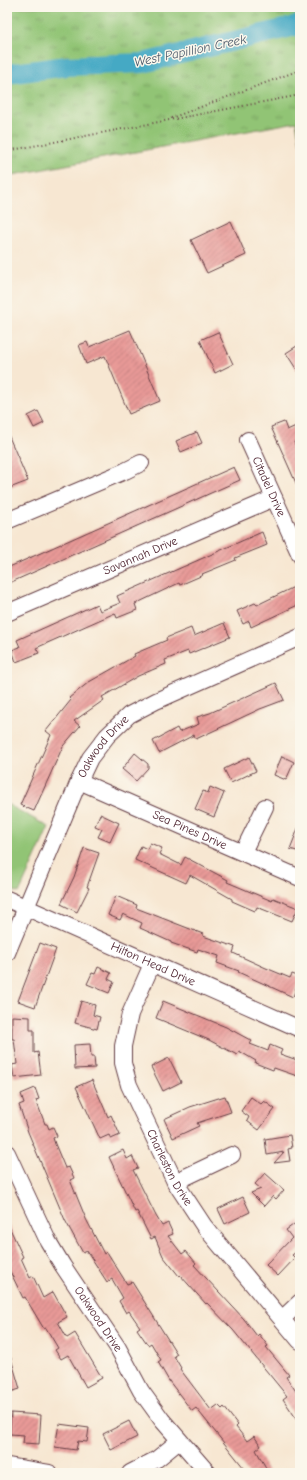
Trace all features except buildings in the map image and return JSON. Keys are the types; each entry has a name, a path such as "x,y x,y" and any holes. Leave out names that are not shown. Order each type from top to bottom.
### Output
{"street":[{"name":"Citadel Drive","path":"248,440 300,555"},
{"path":"7,521 125,472 141,463"},
{"name":"Savannah Drive","path":"7,613 274,498"},
{"name":"Oakwood Drive","path":"7,953 79,781 90,758 107,736 129,715 156,701 300,638"},
{"name":"Sea Pines Drive","path":"79,781 300,878"},
{"path":"243,852 264,807"},
{"name":"Hilton Head Drive","path":"7,899 300,1029"},
{"name":"Charleston Drive","path":"152,964 130,1014 122,1046 123,1063 129,1085 175,1182 204,1226 239,1270 300,1341"},
{"name":"Oakwood Drive","path":"7,1152 48,1241 118,1348 141,1391 179,1441 208,1473"},
{"path":"175,1182 232,1155"},
{"path":"282,1319 300,1302"},
{"path":"130,1473 157,1459 179,1441"},
{"path":"7,1466 48,1473"}],"path":[{"path":"164,120 300,70"},
{"path":"7,151 300,95"}],"green space":[{"path":"7,7 300,7 300,143 296,122 7,176"},
{"path":"7,804 49,827 19,893 7,888"}],"waterway":[{"name":"West Papillion Creek","path":"7,74 67,66 143,63 300,25"}]}
